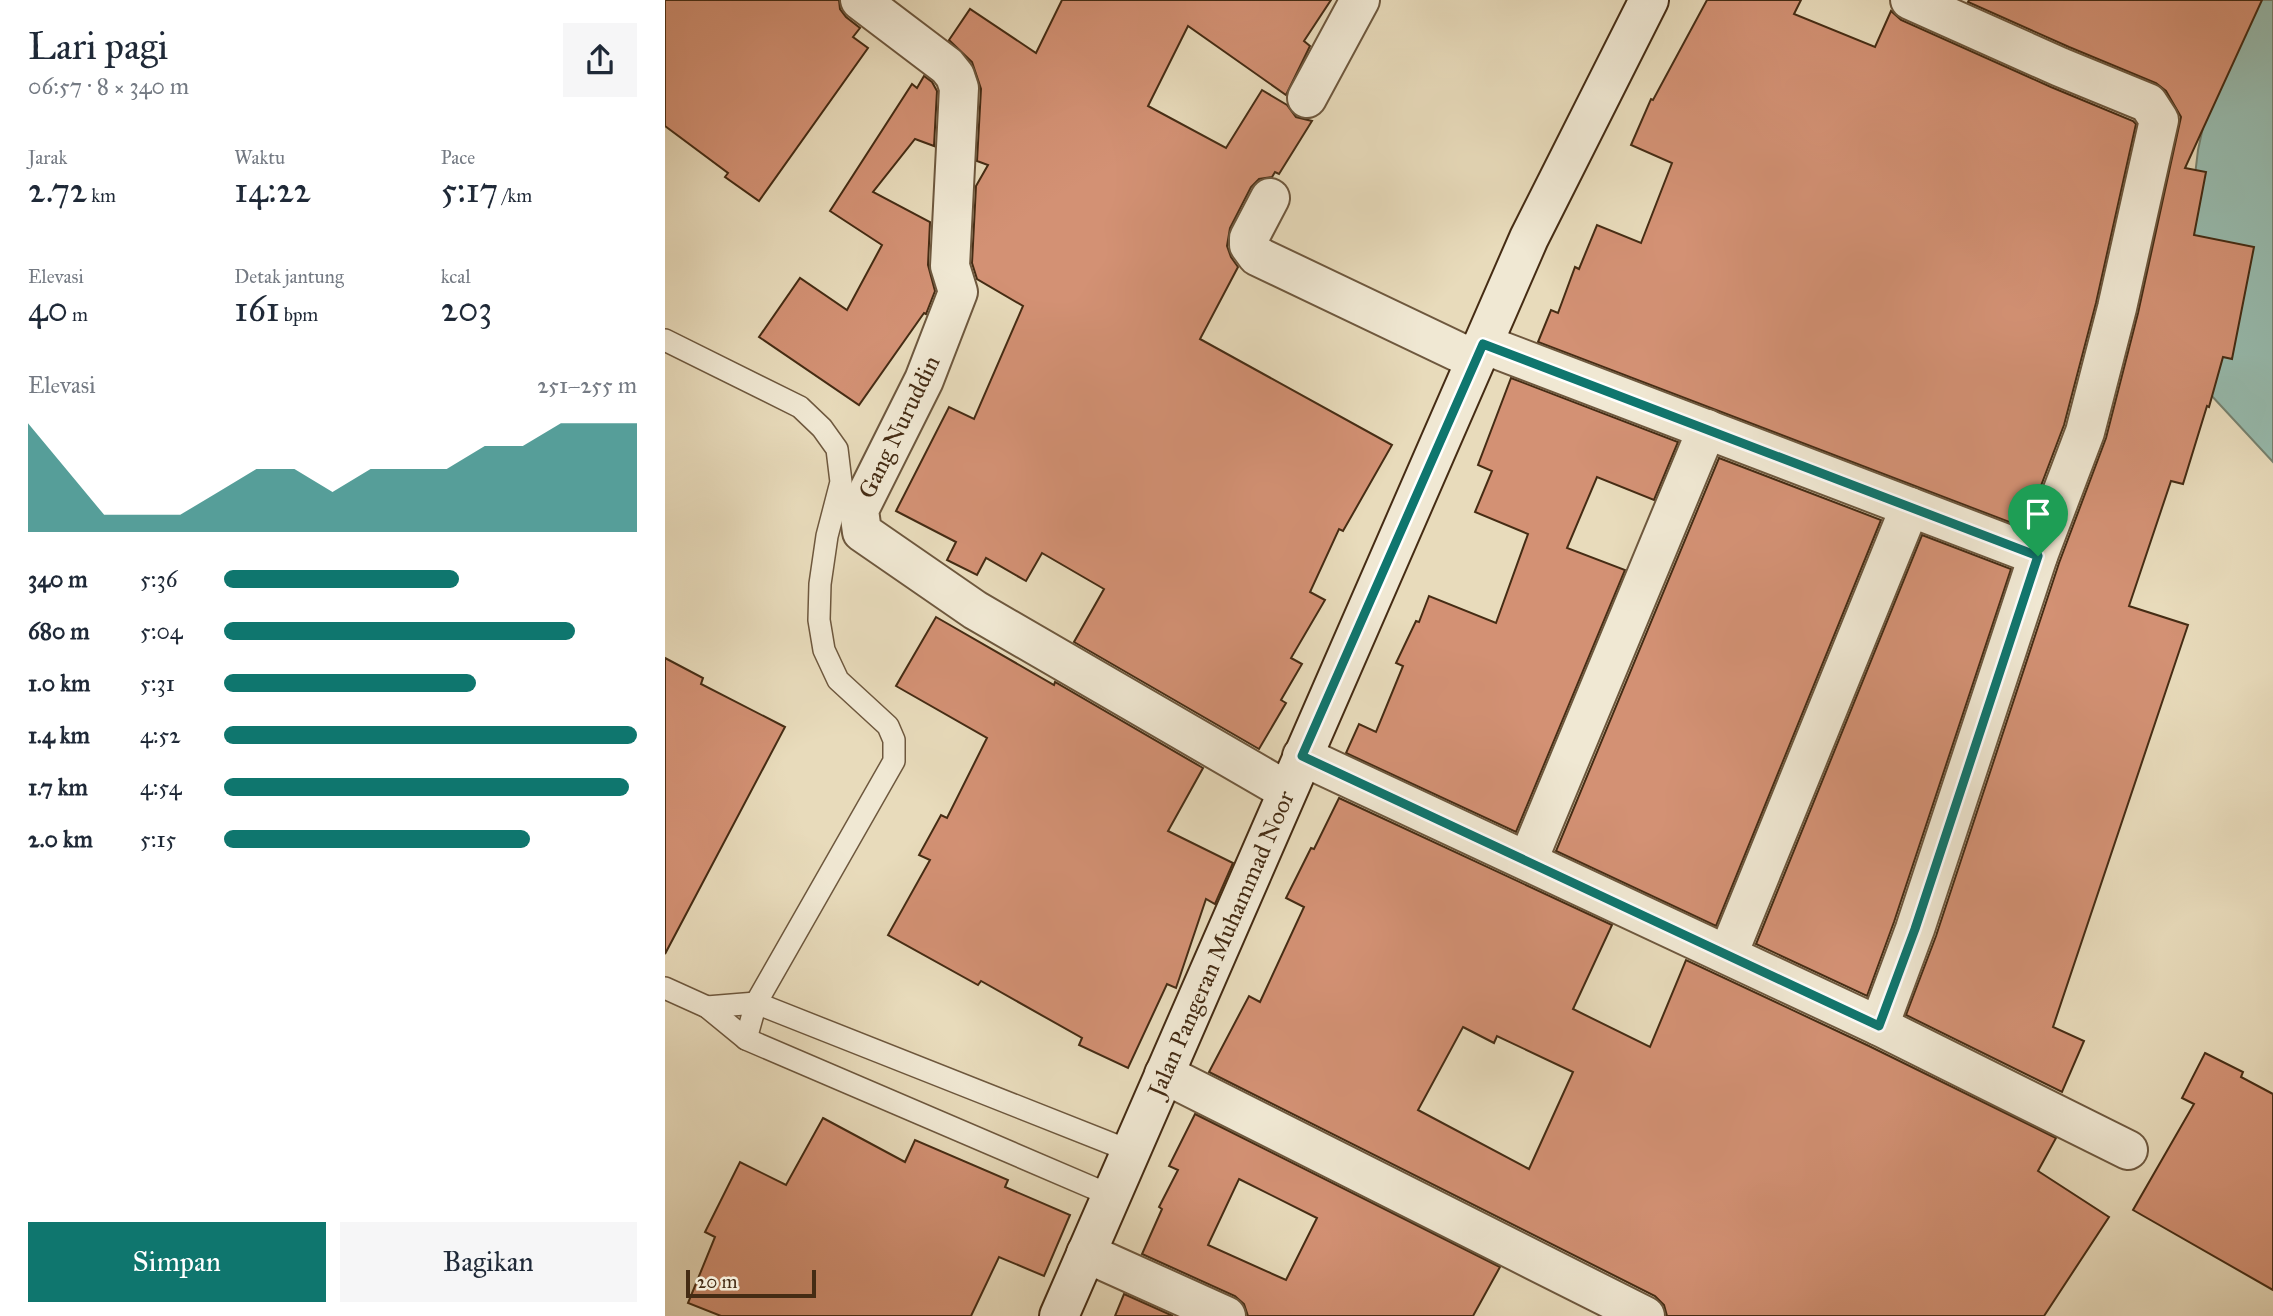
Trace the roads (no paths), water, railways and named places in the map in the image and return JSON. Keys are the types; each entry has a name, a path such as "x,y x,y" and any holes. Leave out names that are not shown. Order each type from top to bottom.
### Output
{"street":[{"name":"Gang Nuruddin","path":"860,0 947,66 955,76 959,88 950,266 958,292 925,380 859,510 862,532 975,610 1287,791"},
{"path":"1307,98 1360,0"},
{"name":"Jalan Pangeran Muhammad Noor","path":"1059,1316 1529,238 1649,0"},
{"path":"1879,1026 1915,929 2038,556 2085,432 2120,294 2159,120 2148,103 1910,0"},
{"path":"1270,198 1249,238 1249,245 1257,256 1479,352 1707,429 2038,556"},
{"path":"1528,860 1707,429"},
{"path":"1728,954 1910,507"},
{"path":"1302,756 1879,1026 2128,1150"},
{"path":"1164,1074 1645,1316"},
{"path":"1086,1253 1226,1316"}],"lane":[{"path":"665,340 800,407 822,428 837,449 841,482 827,536 820,584 819,620 824,650 838,680 888,726 894,740 894,761 756,1003 746,1038"},
{"path":"665,988 707,1007 746,1038 1112,1196"},
{"path":"707,1007 756,1003 1130,1151"}],"water":[{"path":"2231,0 2273,0 2273,462 2185,367 2186,251 2198,150"}]}
